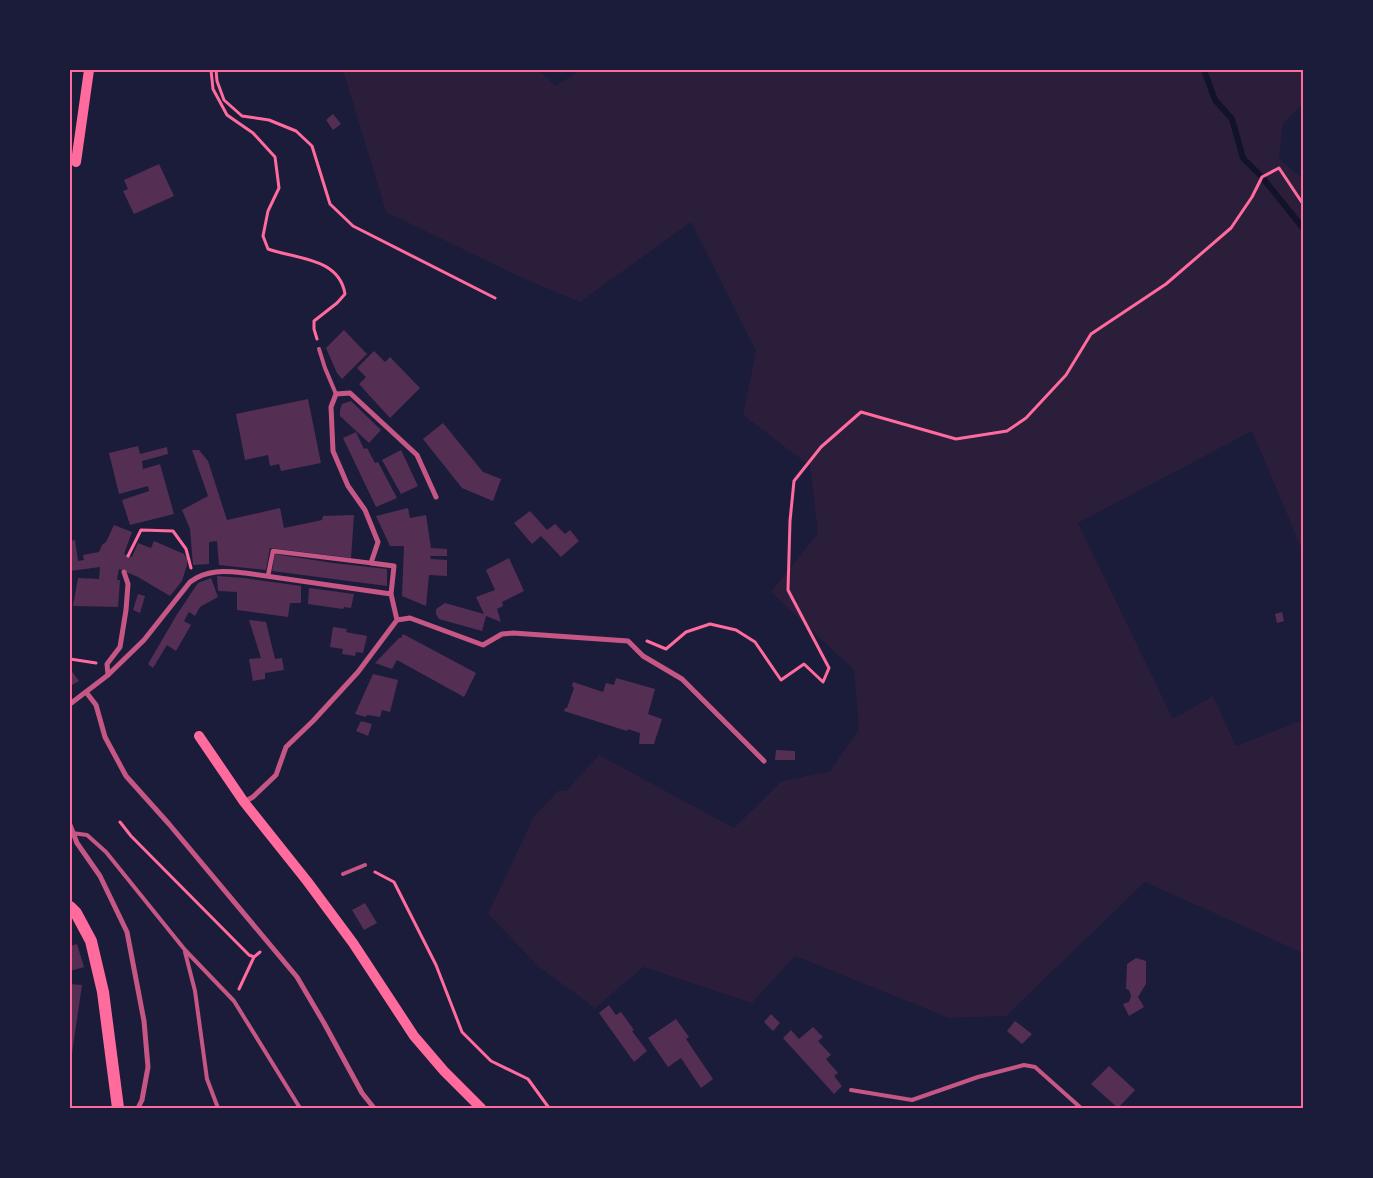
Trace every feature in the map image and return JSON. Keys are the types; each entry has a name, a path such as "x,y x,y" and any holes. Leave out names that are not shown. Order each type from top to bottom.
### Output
{"main road":[{"path":"76,162 89,70"},
{"path":"199,736 244,802 307,881 353,943 414,1036 444,1071 481,1108"},
{"path":"72,914 91,941 103,992 118,1108"}],"street":[{"path":"371,563 378,542 365,510 348,486 334,451 331,407 336,394 350,393 417,456 436,497"},
{"path":"268,576 273,551 394,566 391,594 397,620"},
{"path":"70,704 108,675 144,640 190,582 200,575 223,571 391,594"},
{"path":"108,675 107,664 120,647 126,610 128,584 124,572"},
{"path":"244,802 253,797 276,775 286,747 358,672 397,620 410,618 483,644 502,634 513,633 628,641 643,656 682,679 764,762"},
{"path":"86,692 96,705 105,737 126,776 169,824 297,977 362,1093 374,1108"},
{"path":"70,825 77,843 100,876 127,932 144,1021 148,1067 142,1100 138,1108"}],"lane":[{"path":"319,349 336,394"},
{"path":"72,833 87,835 106,852 185,950 234,1001 300,1108"},
{"path":"343,874 365,864"},
{"path":"185,950 195,991 207,1079 218,1108"},
{"path":"851,1090 912,1100 978,1077 1024,1064 1035,1067 1081,1108"}],"path":[{"path":"210,70 213,89 227,115 253,133 274,157 279,188 268,211 263,236 268,249 302,257 328,267 344,285 345,294 338,303 314,321 319,349"},
{"path":"216,70 217,81 224,100 242,116 269,120 296,131 312,146 330,204 353,226 495,298"},
{"path":"628,641 640,638 666,649 686,632 710,624 736,630 755,642 781,680 804,664 823,682 829,668 788,590 790,521 794,481 821,447 861,412 956,439 1007,431 1026,418 1066,375 1091,334 1166,284 1231,228 1252,197 1262,177 1279,168 1303,204"},
{"path":"128,556 141,530 174,531 186,549 190,566 196,578"},
{"path":"70,659 107,664"},
{"path":"120,822 131,836 224,931 249,955 254,957"},
{"path":"343,874 374,872 394,882 436,965 462,1032 491,1060 528,1079 549,1108"},
{"path":"234,1001 254,957 269,943"}],"shaded area":[{"path":"343,70 538,70 556,86 580,70 1303,70 1303,103 1283,124 1279,159 1303,179 1303,552 1252,431 1078,523 1173,719 1213,696 1236,746 1303,720 1303,953 1145,882 1006,1016 949,1018 795,956 752,1003 643,967 595,1008 539,967 488,914 534,816 558,791 566,791 599,755 734,828 782,781 830,771 859,729 854,670 771,592 818,533 810,466 743,415 756,351 691,222 580,302 520,277 386,212"}],"building":[{"path":"333,114 341,124 333,130 326,120"},
{"path":"159,164 174,196 134,214 123,191 128,189 124,180"},
{"path":"344,330 367,354 342,379 337,373 326,348"},
{"path":"374,351 385,362 390,357 420,388 390,418 359,384 366,377 357,368"},
{"path":"308,399 321,463 281,471 279,464 270,466 268,455 245,460 236,414"},
{"path":"351,401 381,430 369,443 340,416 342,404"},
{"path":"443,423 483,472 501,479 493,501 462,488 423,439"},
{"path":"356,432 364,449 367,448 375,463 378,462 397,498 376,507 343,438"},
{"path":"138,446 140,454 167,447 168,454 142,461 143,469 160,464 174,514 130,525 122,500 149,491 148,486 119,494 109,453"},
{"path":"192,450 199,450 208,461 227,520 280,508 284,528 322,520 323,516 354,515 351,558 270,548 266,570 219,565 217,541 209,542 209,564 193,565 190,529 182,510 208,496"},
{"path":"401,450 418,486 401,494 382,460"},
{"path":"408,508 410,518 426,515 431,548 447,549 447,556 430,556 431,559 447,560 447,576 429,575 426,606 402,596 404,546 390,546 376,516"},
{"path":"530,511 547,530 555,524 565,534 570,530 579,541 561,557 541,536 532,544 514,523"},
{"path":"114,525 132,532 124,554 132,557 138,543 151,548 154,541 184,554 187,559 187,565 182,581 170,596 138,577 119,569 117,580 120,580 118,607 73,606 78,578 99,579 100,567 70,571 70,541 75,540 78,561 84,560 83,555 99,552"},
{"path":"275,554 387,569 387,586 272,571"},
{"path":"509,558 524,591 502,602 503,606 497,609 501,622 486,616 482,631 439,619 436,609 445,603 484,614 476,597 495,590 486,570"},
{"path":"217,576 301,586 301,603 290,603 288,617 237,610 237,592 218,591"},
{"path":"211,578 218,597 200,607 195,616 189,612 184,621 191,625 176,651 167,645 153,668 148,664 176,616 198,583"},
{"path":"309,588 354,594 351,608 344,607 343,609 308,604"},
{"path":"138,594 145,596 140,613 133,610"},
{"path":"1282,612 1284,621 1277,623 1275,614"},
{"path":"249,620 266,622 275,659 282,658 284,670 265,673 265,679 253,681 249,659 261,658"},
{"path":"333,627 347,629 346,632 367,636 363,653 356,652 355,656 342,654 343,649 330,647"},
{"path":"403,634 476,673 464,697 397,660 392,669 375,663"},
{"path":"70,669 79,681 70,686"},
{"path":"373,674 398,680 390,712 382,710 380,717 367,715 366,717 355,714"},
{"path":"616,678 655,689 648,714 662,719 654,744 639,744 640,733 628,729 627,731 564,711 567,708 574,688 572,686 573,682 603,692 606,683 614,685"},
{"path":"361,721 372,724 368,736 356,731"},
{"path":"776,750 795,751 795,760 775,760"},
{"path":"365,903 377,923 364,930 352,910"},
{"path":"77,944 84,967 70,971 70,946"},
{"path":"1136,958 1146,961 1146,984 1138,997 1144,1007 1129,1016 1123,1004 1129,1002 1131,996 1129,990 1126,989 1127,964"},
{"path":"70,984 82,985 71,1060 70,1060"},
{"path":"609,1005 616,1015 621,1012 647,1051 634,1062 599,1013"},
{"path":"771,1014 780,1023 773,1031 764,1022"},
{"path":"676,1019 689,1037 686,1039 713,1079 701,1088 681,1058 668,1067 648,1038"},
{"path":"1015,1021 1032,1034 1022,1044 1007,1031"},
{"path":"813,1027 823,1037 818,1041 831,1055 826,1059 838,1073 834,1076 842,1086 834,1094 783,1038 791,1030 799,1039"},
{"path":"1109,1066 1135,1090 1118,1108 1091,1084"}],"waterway":[{"path":"1204,70 1215,100 1232,119 1243,158 1262,177 1303,228"}]}
